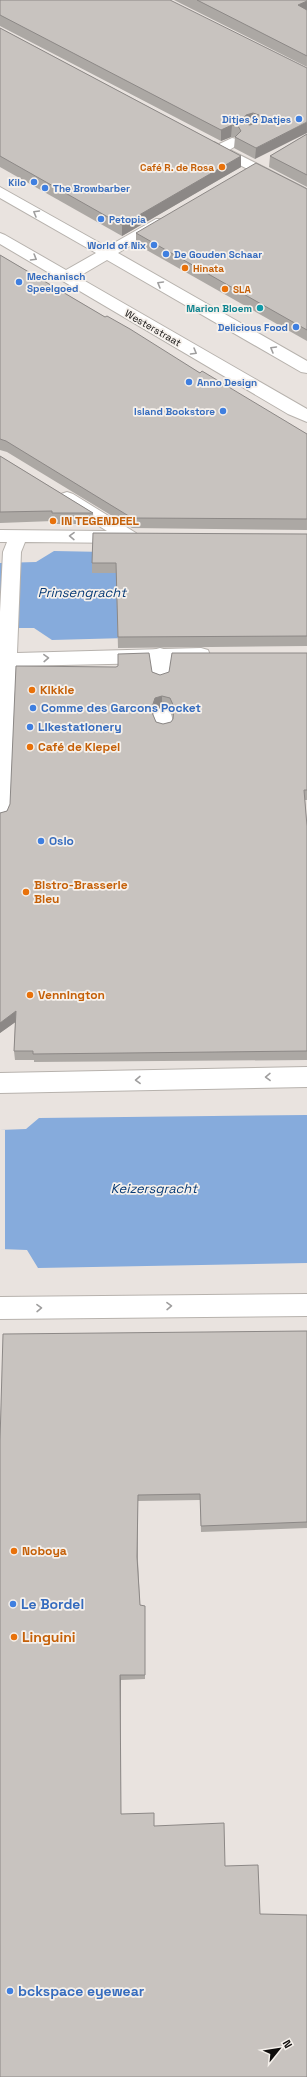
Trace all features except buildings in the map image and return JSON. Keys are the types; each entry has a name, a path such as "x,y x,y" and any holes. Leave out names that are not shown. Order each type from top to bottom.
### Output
{"street":[{"path":"200,138 226,145 254,167 307,194"},
{"path":"241,175 267,159"},
{"path":"0,192 307,368"},
{"path":"66,277 174,214"},
{"name":"Westerstraat","path":"0,238 287,406 307,416"},
{"path":"0,814 3,660 8,630 10,541 138,537 52,489"},
{"path":"3,660 160,655 222,655"},
{"path":"160,655 160,677"},
{"path":"0,1083 307,1077"},
{"path":"0,1308 307,1305"}],"water":[{"name":"Prinsengracht","path":"54,551 208,554 307,633 52,640 34,628 0,628 0,563 36,562"},
{"name":"Keizersgracht","path":"307,1115 307,1263 38,1268 27,1250 0,1249 0,1130 26,1129 39,1118"}],"pier":[{"path":"0,1130 5,1130 5,1250 0,1249"}],"place":[{"name":"Ditjes & Datjes","path":"299,119"},
{"name":"Café R. de Rosa","path":"222,167"},
{"name":"Kilo","path":"34,182"},
{"name":"The Browbarber","path":"45,188"},
{"name":"Petopia","path":"101,219"},
{"name":"World of Nix","path":"154,245"},
{"name":"De Gouden Schaar","path":"166,254"},
{"name":"Hinata","path":"185,268"},
{"name":"Mechanisch Speelgoed","path":"19,282"},
{"name":"SLA","path":"225,289"},
{"name":"Marion Bloem","path":"260,308"},
{"name":"Delicious Food","path":"296,327"},
{"name":"Anno Design","path":"189,382"},
{"name":"Island Bookstore","path":"223,411"},
{"name":"IN TEGENDEEL","path":"53,521"},
{"name":"Kikkie","path":"32,690"},
{"name":"Comme des Garcons Pocket","path":"33,708"},
{"name":"Likestationery","path":"30,727"},
{"name":"Café de Klepel","path":"30,747"},
{"name":"Oslo","path":"41,841"},
{"name":"Bistro-Brasserie Bleu","path":"26,892"},
{"name":"Vennington","path":"30,995"},
{"name":"Noboya","path":"14,1551"},
{"name":"Le Bordel","path":"13,1604"},
{"name":"Linguini","path":"14,1637"},
{"name":"bckspace eyewear","path":"10,1991"}]}
